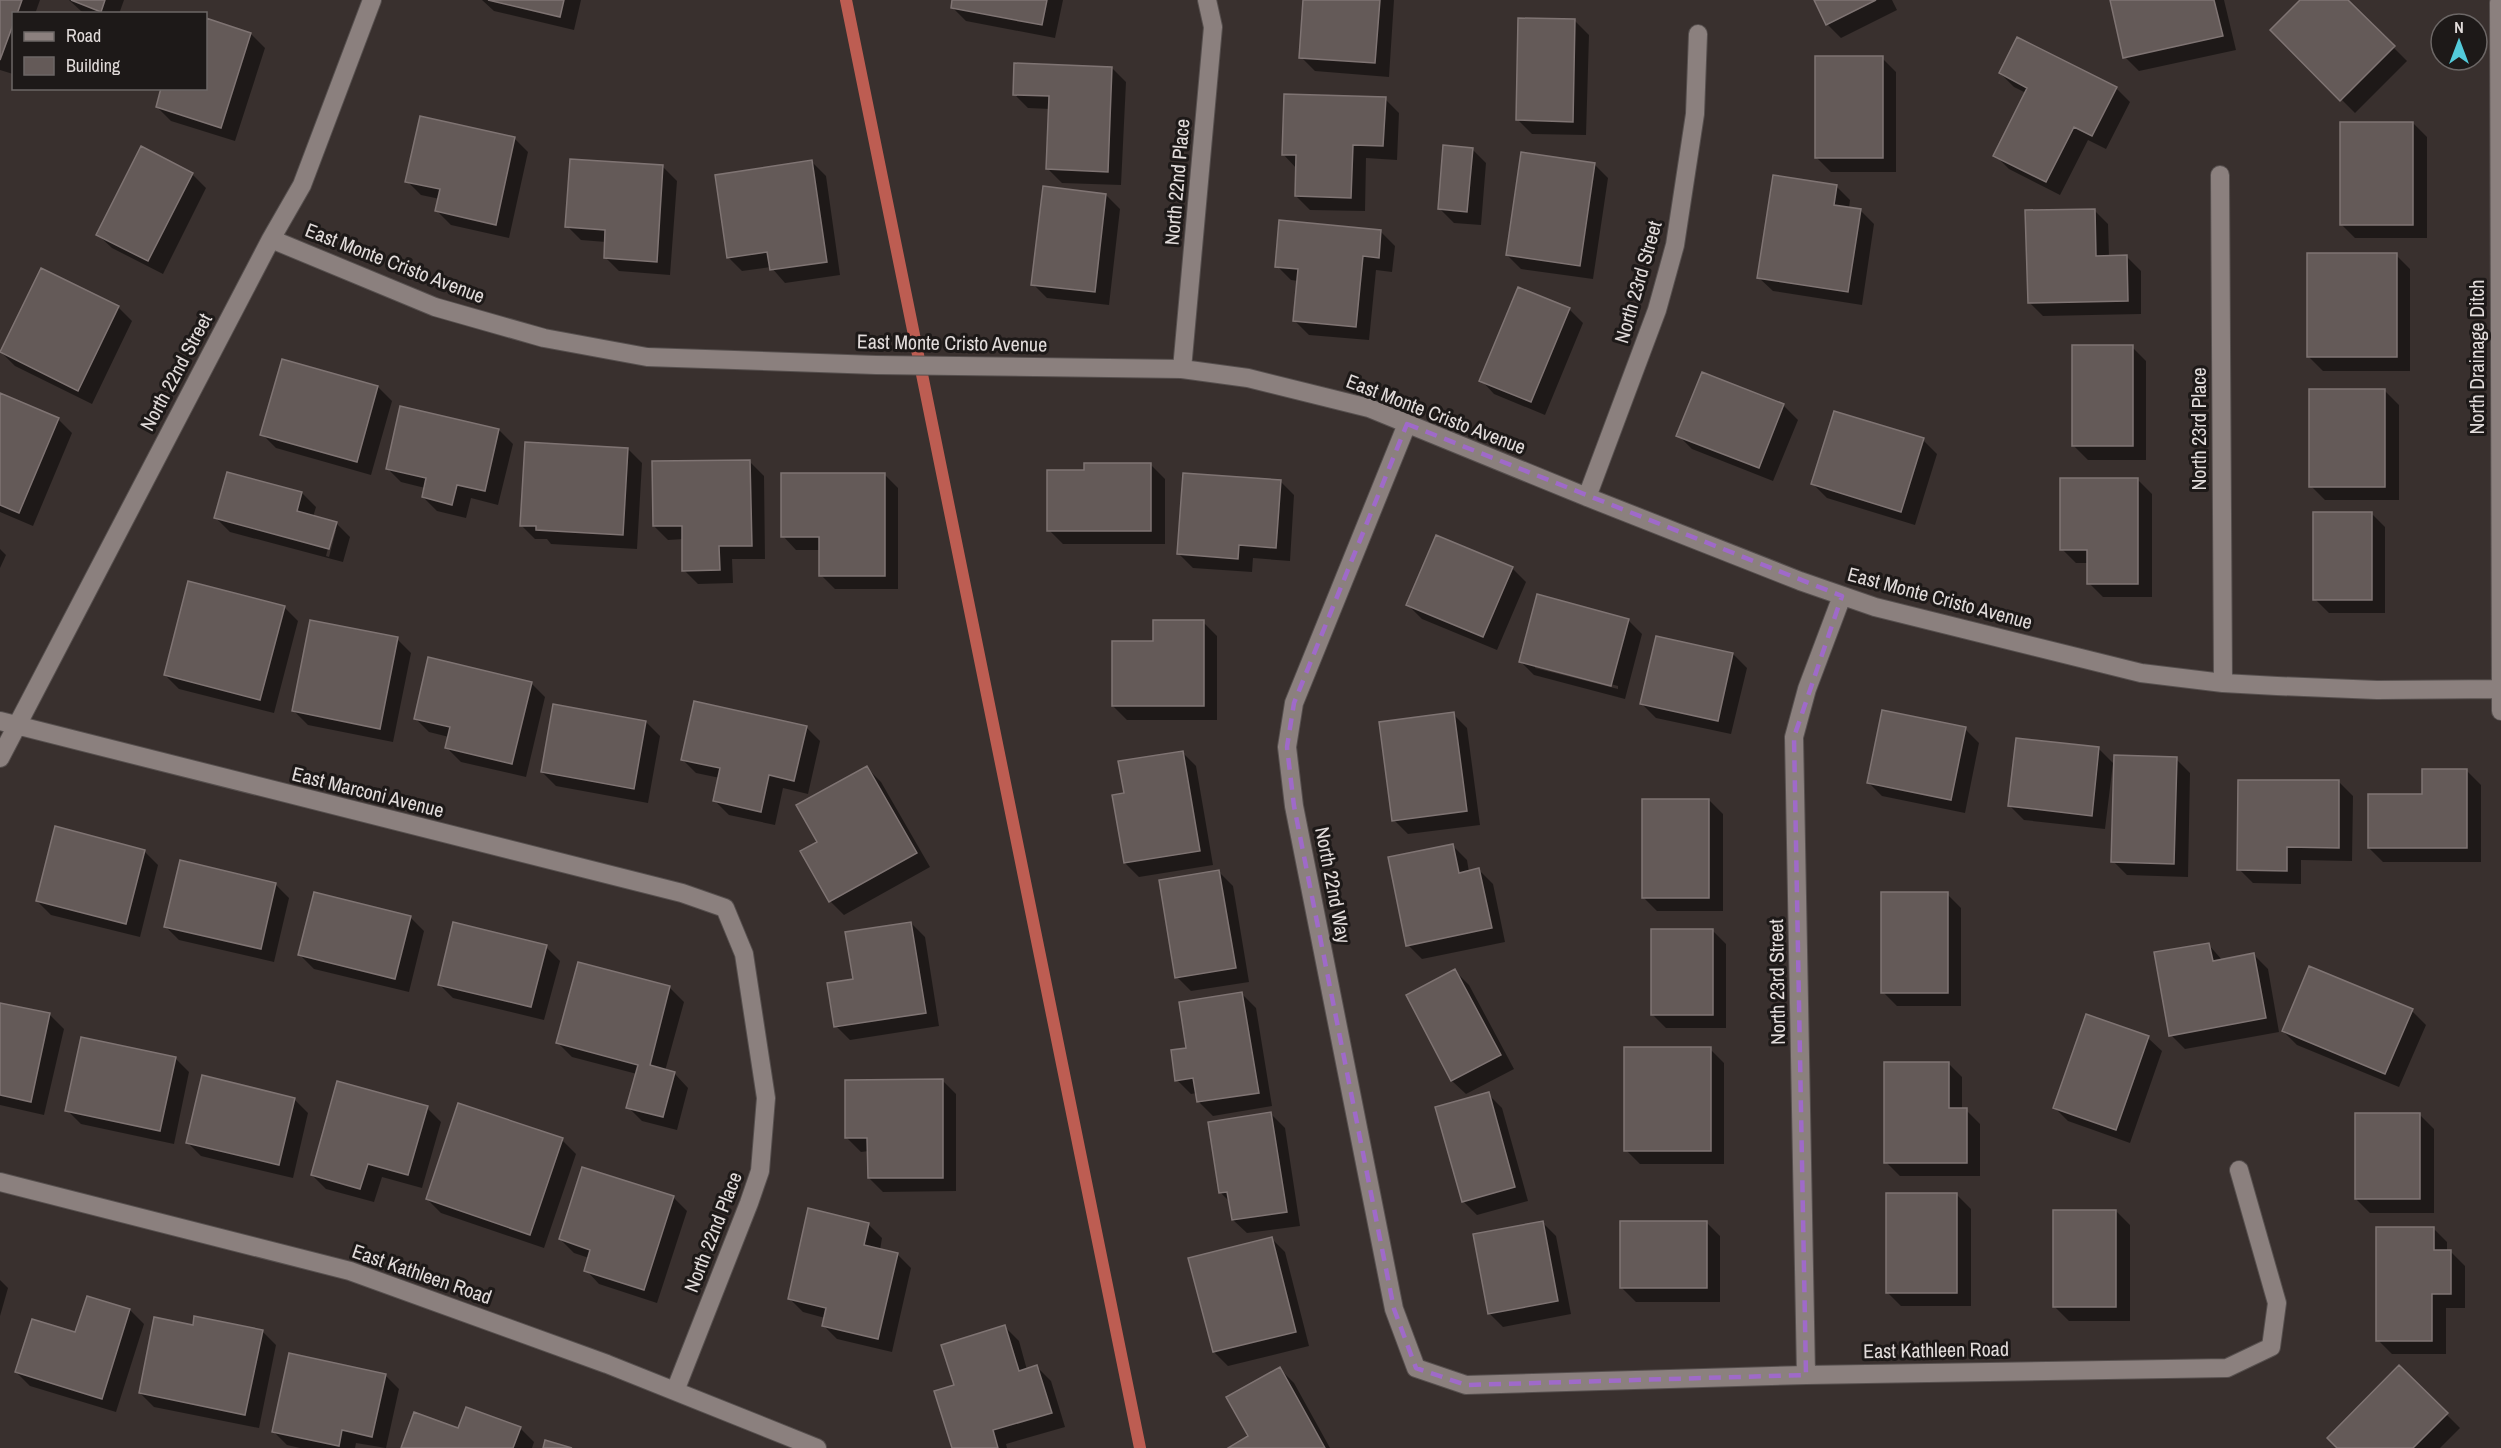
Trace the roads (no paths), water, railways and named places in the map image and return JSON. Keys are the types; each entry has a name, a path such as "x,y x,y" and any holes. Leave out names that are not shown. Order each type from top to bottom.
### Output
{"street":[{"name":"North 22nd Street","path":"0,758 8,723 302,185 371,0"},
{"name":"North 22nd Place","path":"1182,369 1213,27 1207,0"},
{"name":"North Drainage Ditch","path":"2499,3 2501,711"},
{"name":"North 23rd Street","path":"1587,497 1657,310 1675,245 1695,114 1698,34"},
{"name":"North 23rd Place","path":"2220,175 2223,683"},
{"name":"East Monte Cristo Avenue","path":"271,239 435,307 544,338 647,357 876,365 1182,369 1248,378 1369,408 1587,497 1875,607 2142,673 2223,683 2377,690 2501,688"},
{"name":"North 22nd Way","path":"1407,424 1294,703 1287,747 1294,806 1394,1309 1416,1368"},
{"name":"North 23rd Street","path":"1806,1375 1794,737 1807,688 1842,596"},
{"name":"East Marconi Avenue","path":"8,723 682,894 725,908"},
{"name":"North 22nd Place","path":"675,1391 760,1171 766,1098 744,954 725,908"},
{"name":"East Kathleen Road","path":"1416,1368 1466,1384 1806,1375 2227,1368 2271,1347 2277,1303 2239,1170"},
{"name":"East Kathleen Road","path":"0,1182 350,1271 675,1391 818,1448"}],"waterway":[{"path":"846,0 1140,1448"}]}
